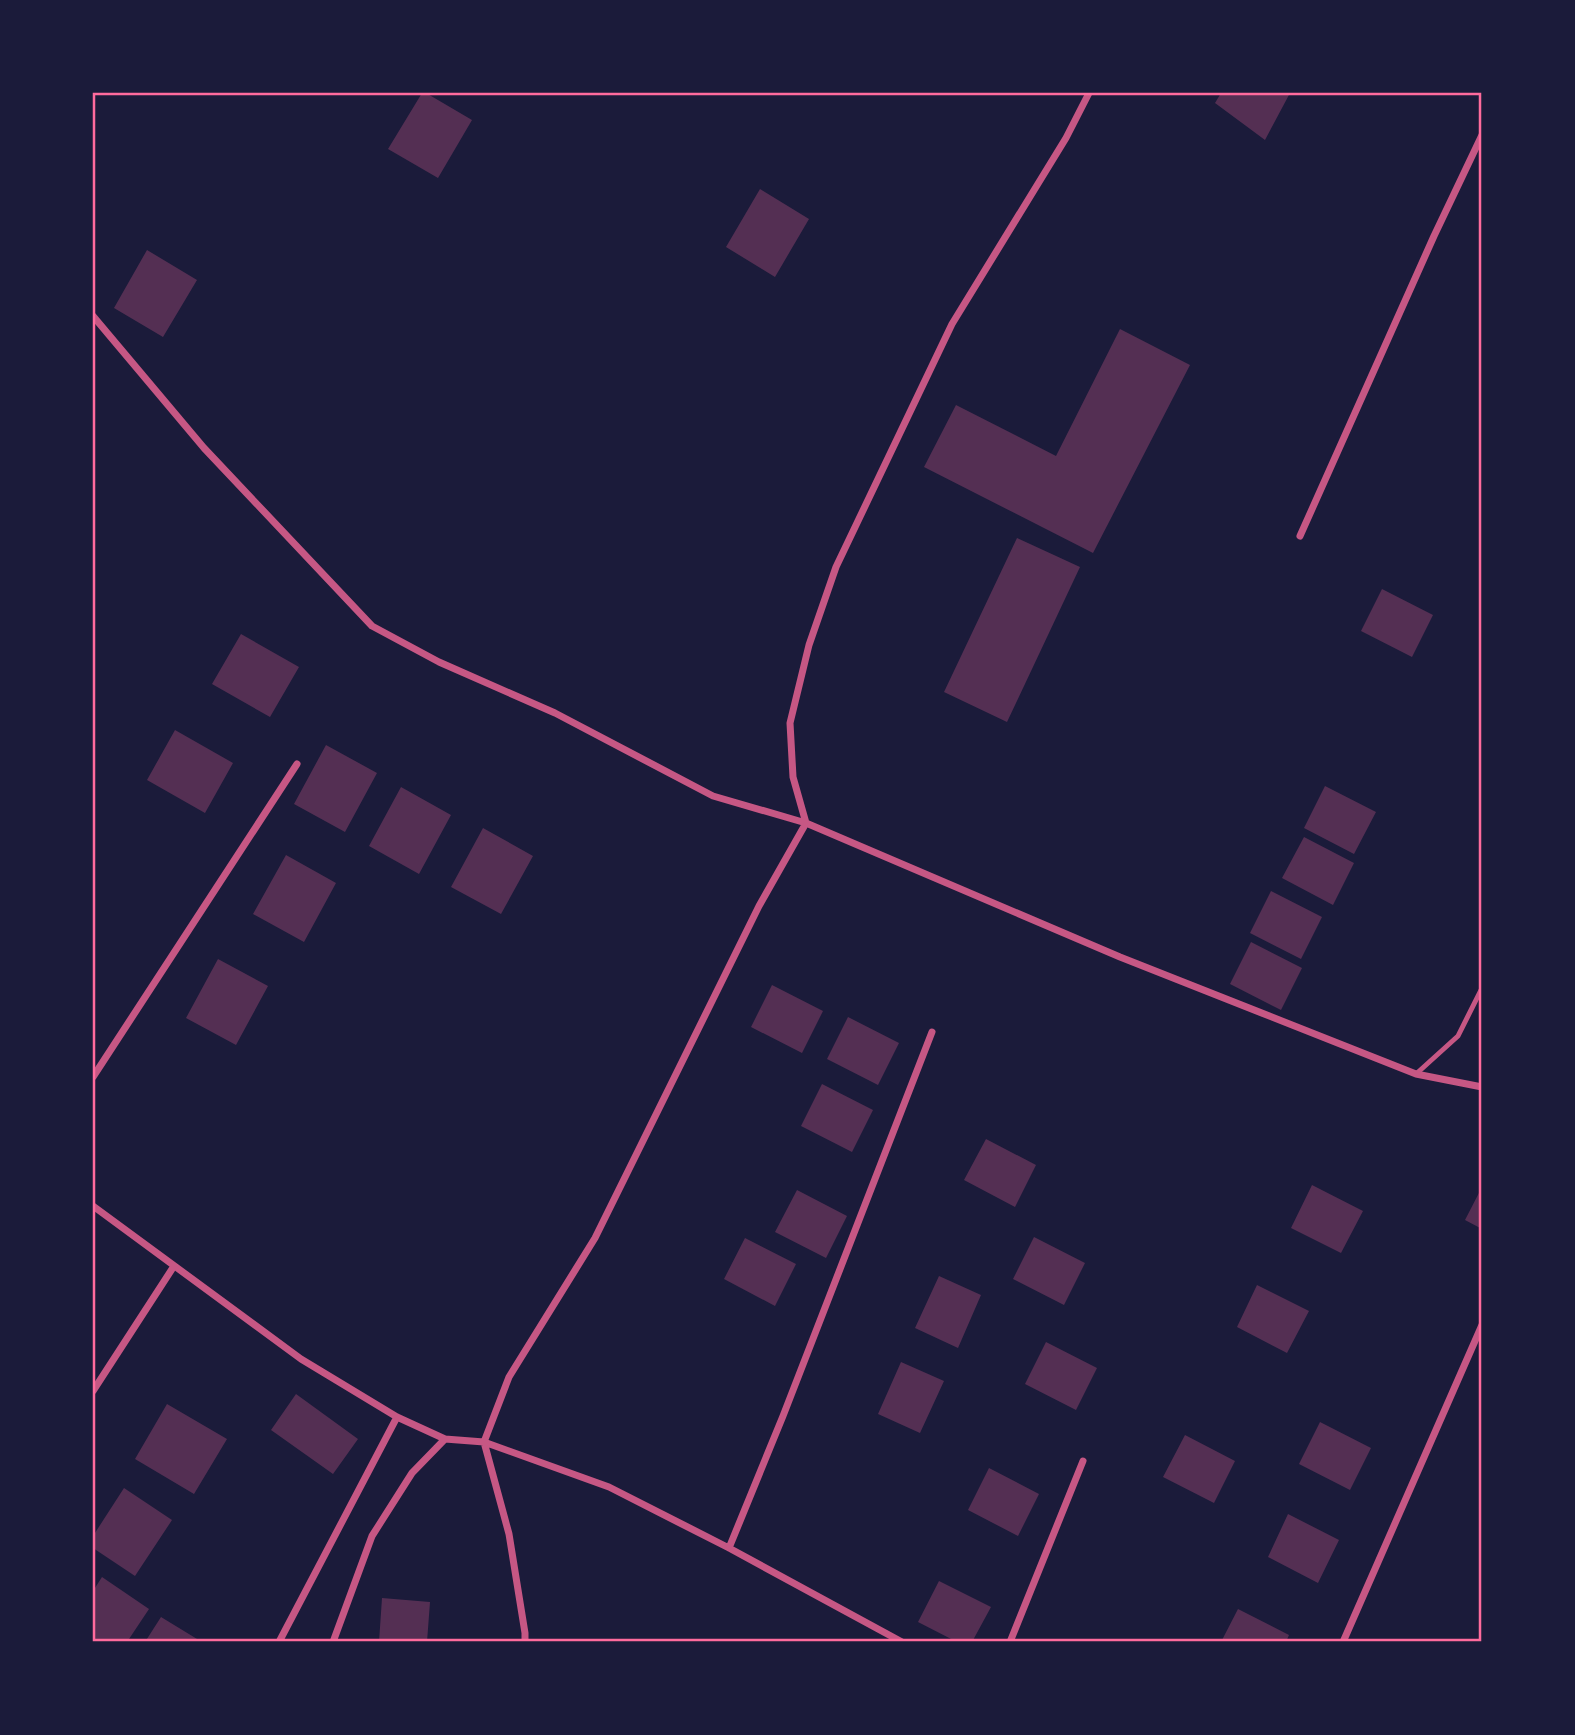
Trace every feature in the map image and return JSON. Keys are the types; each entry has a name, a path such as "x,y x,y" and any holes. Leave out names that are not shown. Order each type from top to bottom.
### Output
{"street":[{"path":"525,1642 509,1534 484,1442 509,1377 595,1238 759,906 806,823 793,777 790,723 808,645 836,566 951,324 1066,138 1089,93"},
{"path":"1300,536 1482,135"},
{"path":"93,316 204,447 372,626 439,662 555,713 713,796 806,823 1120,957 1416,1074 1482,1087"},
{"path":"93,1077 297,764"},
{"path":"729,1548 932,1032"},
{"path":"93,1206 301,1359 397,1417 445,1439 484,1442 609,1487 729,1548 902,1642"},
{"path":"93,1391 174,1266"},
{"path":"1343,1642 1482,1325"},
{"path":"279,1642 397,1417"},
{"path":"333,1642 372,1536 412,1473 445,1439"},
{"path":"1010,1642 1083,1461"}],"lane":[{"path":"1416,1074 1458,1036 1482,988"}],"building":[{"path":"422,93 472,120 438,178 388,149"},
{"path":"1221,93 1290,93 1265,140 1215,103"},
{"path":"760,189 809,219 775,277 726,247"},
{"path":"147,250 197,280 163,337 114,308"},
{"path":"1120,329 1190,365 1093,553 924,467 956,405 1056,456"},
{"path":"1017,538 1080,567 1007,722 944,692"},
{"path":"1382,589 1433,615 1412,657 1361,631"},
{"path":"241,634 299,667 270,717 212,684"},
{"path":"175,730 233,763 205,813 147,780"},
{"path":"326,745 377,773 345,832 294,804"},
{"path":"1325,786 1376,812 1354,854 1304,828"},
{"path":"401,787 451,815 419,874 369,846"},
{"path":"483,828 533,856 501,914 451,887"},
{"path":"1304,837 1354,863 1333,905 1282,878"},
{"path":"286,855 336,883 304,942 253,914"},
{"path":"1271,891 1322,917 1301,959 1250,933"},
{"path":"1251,942 1302,968 1281,1010 1230,984"},
{"path":"218,959 268,986 236,1045 186,1018"},
{"path":"772,985 823,1011 802,1053 751,1027"},
{"path":"848,1017 899,1043 878,1085 827,1059"},
{"path":"822,1084 873,1110 852,1152 801,1126"},
{"path":"986,1139 1036,1165 1015,1207 964,1180"},
{"path":"1312,1185 1363,1211 1341,1253 1291,1228"},
{"path":"1482,1187 1482,1229 1465,1220"},
{"path":"797,1190 847,1216 826,1258 775,1232"},
{"path":"1034,1237 1085,1263 1064,1305 1013,1279"},
{"path":"745,1238 796,1264 775,1306 724,1279"},
{"path":"939,1276 981,1295 958,1348 915,1328"},
{"path":"1257,1285 1309,1311 1287,1353 1237,1327"},
{"path":"1046,1342 1097,1368 1076,1410 1025,1384"},
{"path":"901,1362 944,1381 920,1433 878,1414"},
{"path":"296,1394 358,1439 333,1474 271,1430"},
{"path":"167,1404 227,1439 194,1494 135,1459"},
{"path":"1320,1422 1371,1448 1350,1490 1299,1464"},
{"path":"1185,1435 1235,1461 1214,1503 1163,1477"},
{"path":"989,1468 1039,1494 1018,1536 968,1510"},
{"path":"124,1488 172,1520 135,1576 93,1548 93,1536"},
{"path":"1288,1514 1339,1540 1318,1583 1268,1557"},
{"path":"102,1577 149,1609 127,1642 93,1642 93,1591"},
{"path":"939,1581 991,1607 972,1642 957,1642 918,1622"},
{"path":"382,1598 430,1602 427,1642 379,1642"},
{"path":"1238,1609 1289,1635 1286,1642 1221,1642"},
{"path":"161,1617 202,1642 145,1642"}]}
